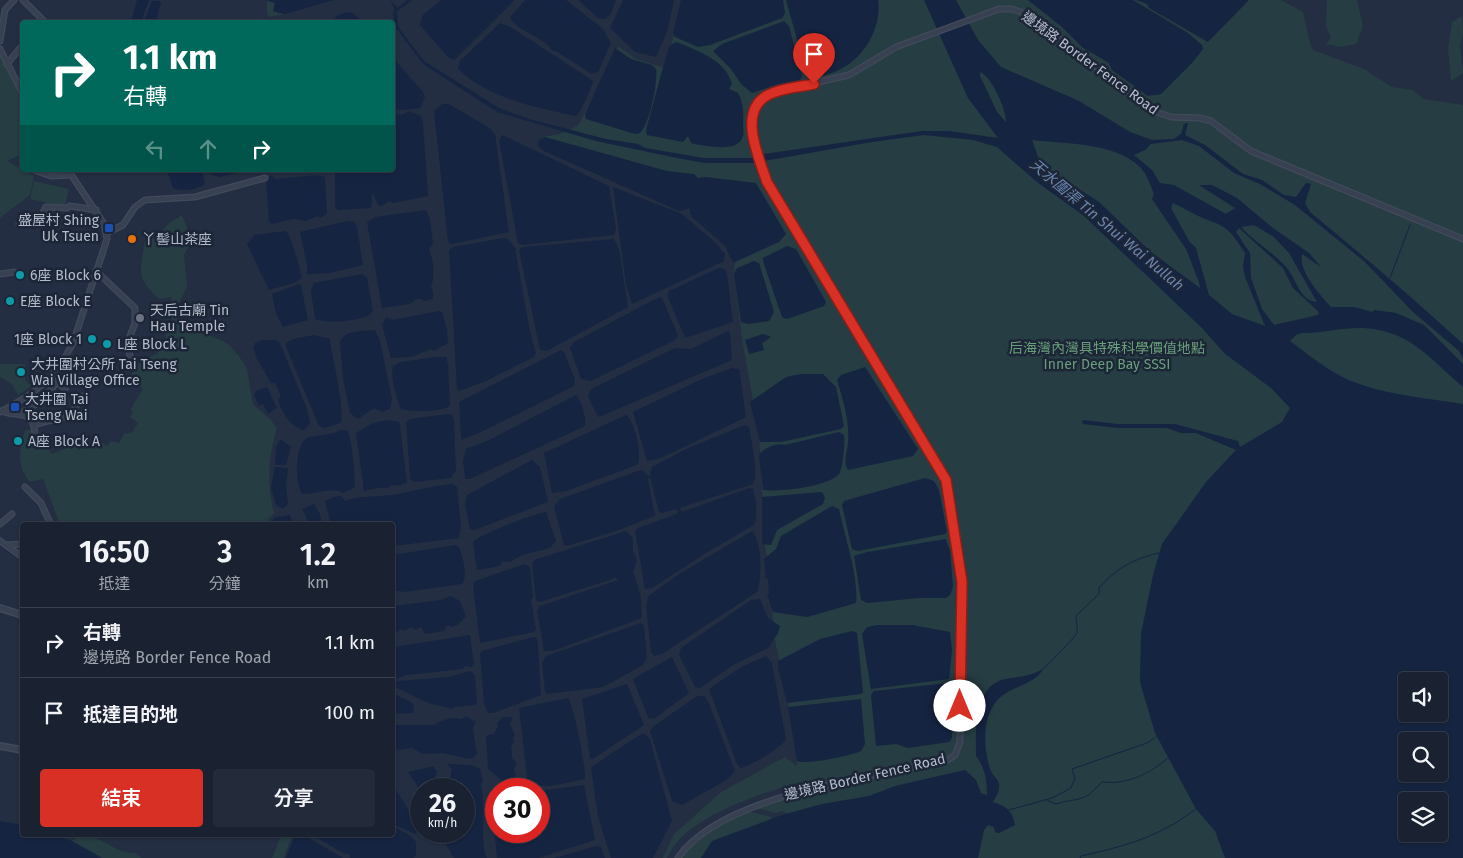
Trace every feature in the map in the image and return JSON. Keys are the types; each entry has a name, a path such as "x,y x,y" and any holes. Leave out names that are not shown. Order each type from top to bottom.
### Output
{"street":[{"path":"0,41 5,10 14,0"},
{"path":"23,0 43,20"},
{"name":"邊境路 Border Fence Road","path":"678,858 702,834 748,808 799,792 948,760 958,750 962,582 946,480 767,182 755,142 752,123 757,103 769,94 849,75 872,63 890,50 1000,10 1012,9 1027,14 1156,112 1171,117 1203,118 1211,121 1252,151 1463,239"},
{"path":"7,64 20,48"},
{"path":"0,49 7,64 20,83"},
{"path":"1,412 28,397 53,376 72,343 107,233 96,210 70,172 51,176 40,172"},
{"path":"107,233 123,225 135,207 145,200 195,197 265,178"},
{"path":"19,224 38,222 46,207 67,208 70,206 96,210"},
{"path":"96,271 135,308 135,323 127,344 132,363"},
{"path":"0,274 14,272"},
{"path":"53,376 65,389"},
{"path":"1,412 21,412 43,400 58,382"},
{"path":"34,425 59,421 71,414 83,396"},
{"path":"21,412 34,425 35,433"},
{"path":"24,487 41,503 50,522"},
{"path":"0,524 12,514"},
{"path":"0,541 20,556"},
{"path":"6,545 20,544"},
{"path":"0,608 20,614"},
{"path":"0,746 20,750"}],"green space":[{"name":"后海灣內灣具特殊科學價值地點 Inner Deep Bay SSSI","path":"683,0 1281,0 1303,12 1313,50 1364,69 1392,87 1413,90 1424,99 1463,105 1463,858 709,858 788,814 781,811 776,813 756,808 768,799 798,796 797,783 744,801 705,820 675,844 667,858 663,858 674,834 721,792 785,757 797,766 796,743 774,635 768,559 765,548 759,433 743,345 734,275 735,259 732,250 683,205 540,141 543,137 566,132 579,124 618,46 636,59 665,68"},
{"path":"1327,0 1357,0 1363,26 1356,44 1341,47 1326,44 1331,38 1326,26"},
{"path":"267,1 275,3 277,13 285,14 269,17"},
{"path":"1462,16 1463,33 1460,46 1463,73 1451,81 1448,49 1452,22"},
{"path":"0,56 20,94 20,155 7,161 20,168 20,172 27,172 34,176 30,195 0,218"},
{"path":"34,181 69,189 65,207 30,199"},
{"path":"182,215 189,232 189,246 184,255 187,287 179,303 181,317 195,329 227,343 239,356 247,369 253,404 271,420 277,429 270,460 270,493 274,513 266,522 59,522 43,479 30,482 22,470 20,451 25,430 32,430 38,443 45,444 52,454 73,445 79,450 87,446 94,447 96,439 107,446 111,441 119,443 124,434 132,432 138,423 130,417 133,412 130,410 143,389 129,378 143,359 157,354 165,342 167,327 172,321 171,297 159,299 143,279 141,267 145,241 157,237 169,223"},
{"path":"0,364 25,364 25,380 31,386 18,395 12,384 0,377"},
{"path":"748,811 772,817 769,822 706,858 680,858 684,852 732,815"},
{"path":"78,837 92,837 122,851 136,853 141,858 102,858 72,841"},
{"path":"280,837 291,837 284,858 272,858"}],"water":[{"path":"137,0 149,0 142,20 132,20"},
{"path":"267,0 334,0 285,14 273,11 275,3"},
{"path":"390,0 398,8 407,0 413,0 397,11 398,27 424,61 499,108 529,119 606,139 638,144 645,148 704,158 754,158 756,163 705,163 677,158 596,141 497,112 423,64 396,28 393,15 394,8"},
{"path":"441,0 515,0 454,60 448,57 420,25 422,16"},
{"path":"525,0 566,0 602,28 611,43 598,72 592,74 556,51 552,51 543,41 513,22 510,17"},
{"path":"578,0 616,0 610,15 605,19 598,18"},
{"path":"623,0 674,0 667,32 656,57 635,52 610,28"},
{"path":"681,0 783,0 785,13 782,18 710,45 698,47 675,37 673,33"},
{"path":"786,0 878,0 878,14 870,41 862,52 839,70 826,75 812,76 802,57"},
{"name":"天水圍渠 Tin Shui Wai Nullah","path":"924,0 956,0 978,40 1001,67 1079,101 1130,132 1152,140 1174,139 1181,134 1184,124 1188,123 1185,135 1205,145 1243,174 1262,180 1284,195 1296,197 1306,183 1311,184 1305,203 1310,212 1463,344 1463,359 1459,351 1413,312 1365,262 1295,205 1260,184 1234,173 1199,146 1182,140 1151,144 1145,150 1134,155 1152,170 1160,183 1174,185 1226,214 1235,208 1199,185 1212,185 1237,198 1273,228 1309,253 1321,267 1302,254 1303,268 1321,296 1331,307 1354,307 1372,312 1374,310 1396,313 1424,325 1463,364 1463,387 1419,348 1395,335 1380,330 1356,328 1302,333 1296,335 1290,341 1327,368 1364,386 1392,393 1463,404 1463,858 1225,858 1215,831 1196,809 1155,733 1140,682 1141,634 1153,575 1162,544 1206,482 1236,450 1196,433 1181,433 1167,428 1118,428 1083,424 1082,420 1118,424 1175,424 1238,441 1240,447 1282,422 1290,408 1271,388 1224,353 1203,329 1084,216 1037,182 997,147 973,140 924,135 764,161 764,154 922,131 949,131 998,138 968,98","holes":["980,72 989,80 998,94 1006,122 997,112 980,76","1032,140 1103,149 1117,153 1140,167 1154,194 1152,199 1186,249 1200,288 1151,252 1099,202 1049,170 1038,157","1173,203 1229,231 1245,253 1243,266 1245,277 1265,326 1232,314 1209,295 1196,248 1189,241 1171,208","1254,225 1274,237 1289,253 1317,302 1303,295 1285,266 1241,227","1239,228 1283,268 1293,288 1319,312 1318,315 1274,325 1262,309 1251,278 1250,253 1236,232"]},
{"path":"1028,0 1133,0 1188,33 1202,45 1203,49 1192,63 1161,94 1148,96 1112,70 1109,63 1082,47 1062,27"},
{"path":"1136,0 1249,0 1208,42 1149,8 1147,4"},
{"path":"152,1 159,1 161,4 156,20 145,20"},
{"path":"347,12 353,13 361,20 335,20 336,16"},
{"path":"784,21 789,26 802,77 800,80 779,84 752,93 742,85 731,69 713,51 722,44"},
{"path":"500,23 509,26 592,80 593,82 582,108 576,116 529,105 499,95 484,88 458,69 460,61"},
{"path":"677,42 717,62 728,75 732,84 729,89 738,93 743,111 743,136 736,145 715,147 691,143 688,136 683,142 647,135 646,130 667,53 670,45"},
{"path":"615,48 631,59 652,65 656,69 656,84 652,103 647,121 640,133 635,134 586,119 585,114"},
{"path":"395,60 423,92 425,97 420,108 395,109"},
{"path":"442,104 449,104 491,129 495,134 509,232 452,244 448,242 434,111"},
{"path":"408,111 421,116 428,196 393,203 389,201 382,206 378,205 374,195 372,195 372,206 370,208 338,210 335,207 335,172 395,172 395,114 402,115"},
{"path":"502,135 609,186 616,228 614,235 523,245 518,243 499,141"},
{"path":"545,137 667,171 694,174 698,178 705,177 756,183 786,234 779,242 735,262 732,261 725,246 692,217 689,209 679,211 544,151 538,146 539,140"},
{"path":"168,172 202,172 205,184 198,188 181,190 173,188"},
{"path":"210,172 241,172 220,177 210,174"},
{"path":"271,175 276,179 316,175 325,177 327,213 321,218 318,216 306,221 293,219 272,224 269,221 266,180"},
{"path":"613,187 682,214 715,242 725,254 724,261 632,304 626,285"},
{"path":"426,210 430,219 433,244 429,249 433,268 431,287 433,299 425,301 418,298 410,304 382,308 367,222 375,217"},
{"path":"348,221 354,222 357,227 363,265 330,273 307,274 300,232"},
{"path":"285,231 288,233 293,245 302,278 294,283 269,290 247,244 255,235"},
{"path":"507,238 515,248 529,327 536,353 534,357 486,381 459,391 457,389 449,250 453,247"},
{"path":"614,239 619,249 628,307 547,351 540,350 519,250 523,247"},
{"path":"787,246 796,249 826,302 824,306 787,319 782,317 763,258"},
{"path":"754,261 759,263 774,312 769,321 748,324 741,322 734,274 737,268"},
{"path":"719,268 724,269 727,274 733,322 685,338 667,295 669,291"},
{"path":"363,274 367,278 373,311 370,315 343,321 321,321 315,319 311,291 314,283"},
{"path":"299,284 301,285 308,320 283,327 276,314 272,294"},
{"path":"659,297 662,298 678,335 675,340 591,381 581,379 570,348 574,342"},
{"path":"442,312 447,329 448,343 434,351 431,349 411,357 391,358 382,325 386,317 393,320"},
{"path":"375,330 380,341 392,399 390,409 382,412 374,408 358,419 350,413 343,379 340,342 342,338 350,333"},
{"path":"728,331 730,333 732,360 599,417 597,415 588,397 591,389 675,348 691,349"},
{"path":"763,334 771,337 762,343 764,350 749,354 745,340"},
{"path":"314,335 330,339 342,408 340,423 325,428 319,426 286,347 286,343 293,339"},
{"path":"262,340 276,340 280,343 307,409 310,423 304,430 295,426 284,414 279,404 278,399 281,397 275,383 271,383 257,359 253,347 255,343"},
{"path":"561,350 564,352 575,379 574,386 461,440 459,402"},
{"path":"446,357 450,406 426,411 401,409 395,393 393,366 401,362"},
{"path":"865,367 918,449 913,456 848,470 846,460 848,427 846,411 837,380 841,375"},
{"path":"732,368 739,369 746,417 661,458 647,461 633,412 702,379"},
{"path":"801,374 823,374 836,387 844,426 841,429 781,442 760,442 750,402 786,377"},
{"path":"267,387 277,408 268,414 263,404 259,406 254,395 256,391"},
{"path":"576,395 583,410 585,426 470,479 465,479 463,461 466,449 489,440"},
{"path":"452,415 454,420 456,470 451,478 414,482 410,479 406,422 410,419"},
{"path":"626,415 635,431 639,447 639,461 637,465 566,491 552,493 544,453"},
{"path":"389,420 399,422 407,482 401,485 389,486 389,488 364,491 356,433 373,423"},
{"path":"745,425 749,427 754,456 755,479 753,484 680,508 682,512 749,488 753,489 756,502 754,525 652,588 645,589 635,531 638,528 677,514 678,511 676,509 662,513 659,512 650,477 648,479 655,516 613,532 567,546 564,545 554,506 560,499 638,471 643,470 648,476 652,467 688,448"},
{"path":"347,430 349,434 355,487 343,493 334,490 302,494 298,481 297,465 303,442 309,437"},
{"path":"839,432 844,435 843,462 839,474 833,479 791,489 763,490 759,455 764,450 775,445 785,445"},
{"path":"280,439 291,447 286,465 275,465 276,447"},
{"path":"532,460 540,467 548,502 474,530 470,529 465,504 467,495"},
{"path":"275,467 288,468 286,487 288,504 283,509 276,505 271,488"},
{"path":"925,478 934,481 939,490 947,532 945,534 858,551 852,549 842,505 844,501"},
{"path":"452,484 457,487 461,525 459,538 395,546 395,522 330,522 325,501 341,496 345,501 363,497 393,495"},
{"path":"822,492 825,498 823,504 777,530 771,545 762,544 762,497"},
{"path":"314,504 320,514 321,522 308,522 302,509"},
{"path":"832,506 839,509 853,568 856,603 807,617 773,612 767,595 769,594 768,579 766,579 764,559 776,549 781,536"},
{"path":"546,512 556,541 550,548 522,555 510,562 502,561 500,566 477,570 473,542 485,534"},
{"path":"290,515 292,522 272,522 275,517"},
{"path":"626,531 633,538 633,551 637,560 633,571 641,597 642,618 553,651 544,651 537,611 540,606 618,580 615,577 540,602 536,601 532,564 534,560"},
{"path":"752,531 758,543 760,561 760,579 757,592 662,654 654,656 651,652 646,606 648,596 679,574"},
{"path":"946,539 950,551 953,587 950,595 946,598 919,598 867,603 861,600 854,556 867,552"},
{"path":"455,545 459,547 462,556 464,581 462,584 404,592 395,590 395,555"},
{"path":"525,564 530,567 533,597 531,600 536,629 534,632 480,643 473,585 475,581"},
{"path":"451,596 460,601 466,616 459,624 452,627 447,625 444,631 425,634 421,627 415,630 412,627 404,631 400,629 398,632 395,631 395,606 441,600"},
{"path":"760,599 768,618 780,626 778,633 768,648 733,665 700,688 695,687 679,655 681,648 751,600"},
{"path":"641,623 644,626 647,658 643,665 603,687 547,694 542,663 546,656"},
{"path":"878,625 912,625 950,632 952,650 949,679 871,689 862,634 867,627"},
{"path":"852,631 857,633 863,692 861,694 787,703 778,661 820,639"},
{"path":"470,635 474,664 471,667 465,666 463,669 407,675 395,679 395,647"},
{"path":"533,637 537,638 538,644 541,695 493,713 488,713 484,704 480,654 482,651"},
{"path":"766,656 772,663 786,739 765,756 740,768 736,762 709,689 741,667"},
{"path":"672,657 689,693 655,718 649,719 633,679"},
{"path":"1044,668 1033,680 1011,690 997,700 989,715 985,731 987,756 991,771 999,784 993,802 1008,810 1015,825 999,833 995,832 994,827 988,825 984,830 978,858 701,858 712,841 782,815 822,804 869,796 895,786 965,770 976,780 981,793 987,795 985,774 976,756 978,711 982,700 995,683 1005,679 1030,675"},
{"path":"470,671 475,675 477,702 475,705 455,707 453,709 428,703 395,687 395,682 399,681 448,677"},
{"path":"948,683 951,685 952,738 949,742 908,748 896,744 876,746 871,695 874,691"},
{"path":"627,684 644,725 593,759 590,758 582,699"},
{"path":"395,694 414,704 413,713 395,714"},
{"path":"697,696 704,696 708,701 735,771 728,779 682,805 672,801 650,731 654,726"},
{"path":"568,698 579,736 585,779 551,786 550,778 527,778 519,708"},
{"path":"861,699 865,744 861,751 819,761 797,761 788,707"},
{"path":"467,716 473,721 476,720 473,729 477,754 473,758 469,759 443,753 423,754 412,748 395,749 395,725 434,725 451,718 461,719"},
{"path":"504,717 511,717 510,724 515,735 511,746 512,758 517,764 514,769 516,778 499,778 488,769 486,736 494,734 498,726 497,723"},
{"path":"641,734 645,734 650,739 672,821 653,858 611,858 598,817 591,767"},
{"path":"447,764 472,765 480,769 483,781 481,785 484,845 487,858 454,858 445,843 475,843 475,778 450,778 452,769"},
{"path":"434,766 435,770 437,770 435,778 412,778 408,772"},
{"path":"584,785 595,840 538,858 497,858 496,843 550,843 550,790"},
{"path":"395,788 410,812 410,832 395,825"},
{"path":"0,821 20,825 20,837 59,837 72,841 102,858 0,858"},
{"path":"395,827 410,835 410,843 416,843 414,858 350,858 349,854 343,853 315,837 395,837"},
{"path":"294,837 307,837 343,858 286,858"},
{"path":"596,846 601,847 605,858 554,858"}],"waterway":[{"path":"1390,278 1410,225"},
{"path":"0,546 20,560"},
{"path":"1044,668 1076,635 1076,616 1099,594 1099,588 1105,581 1126,565 1159,553"},
{"path":"1009,810 1052,798 1071,788 1075,778 1072,769 1147,743 1156,737"},
{"path":"1047,800 1056,804 1085,797 1102,782 1129,780 1153,769 1168,758"},
{"path":"1080,858 1081,856 1127,844 1155,834 1196,809"}],"place":[{"name":"盛屋村 Shing Uk Tsuen","path":"109,228"},
{"name":"丫髻山茶座","path":"132,239"},
{"name":"6座 Block 6","path":"20,275"},
{"name":"E座 Block E","path":"10,301"},
{"name":"天后古廟 Tin Hau Temple","path":"140,318"},
{"name":"1座 Block 1","path":"92,339"},
{"name":"L座 Block L","path":"107,344"},
{"name":"大井圍村公所 Tai Tseng Wai Village Office","path":"21,372"},
{"name":"大井圍 Tai Tseng Wai","path":"15,407"},
{"name":"A座 Block A","path":"18,441"}],"route":[{"path":"814,84 769,94 757,103 752,123 755,142 767,182 827,285 946,480 962,582 960,706"}]}
